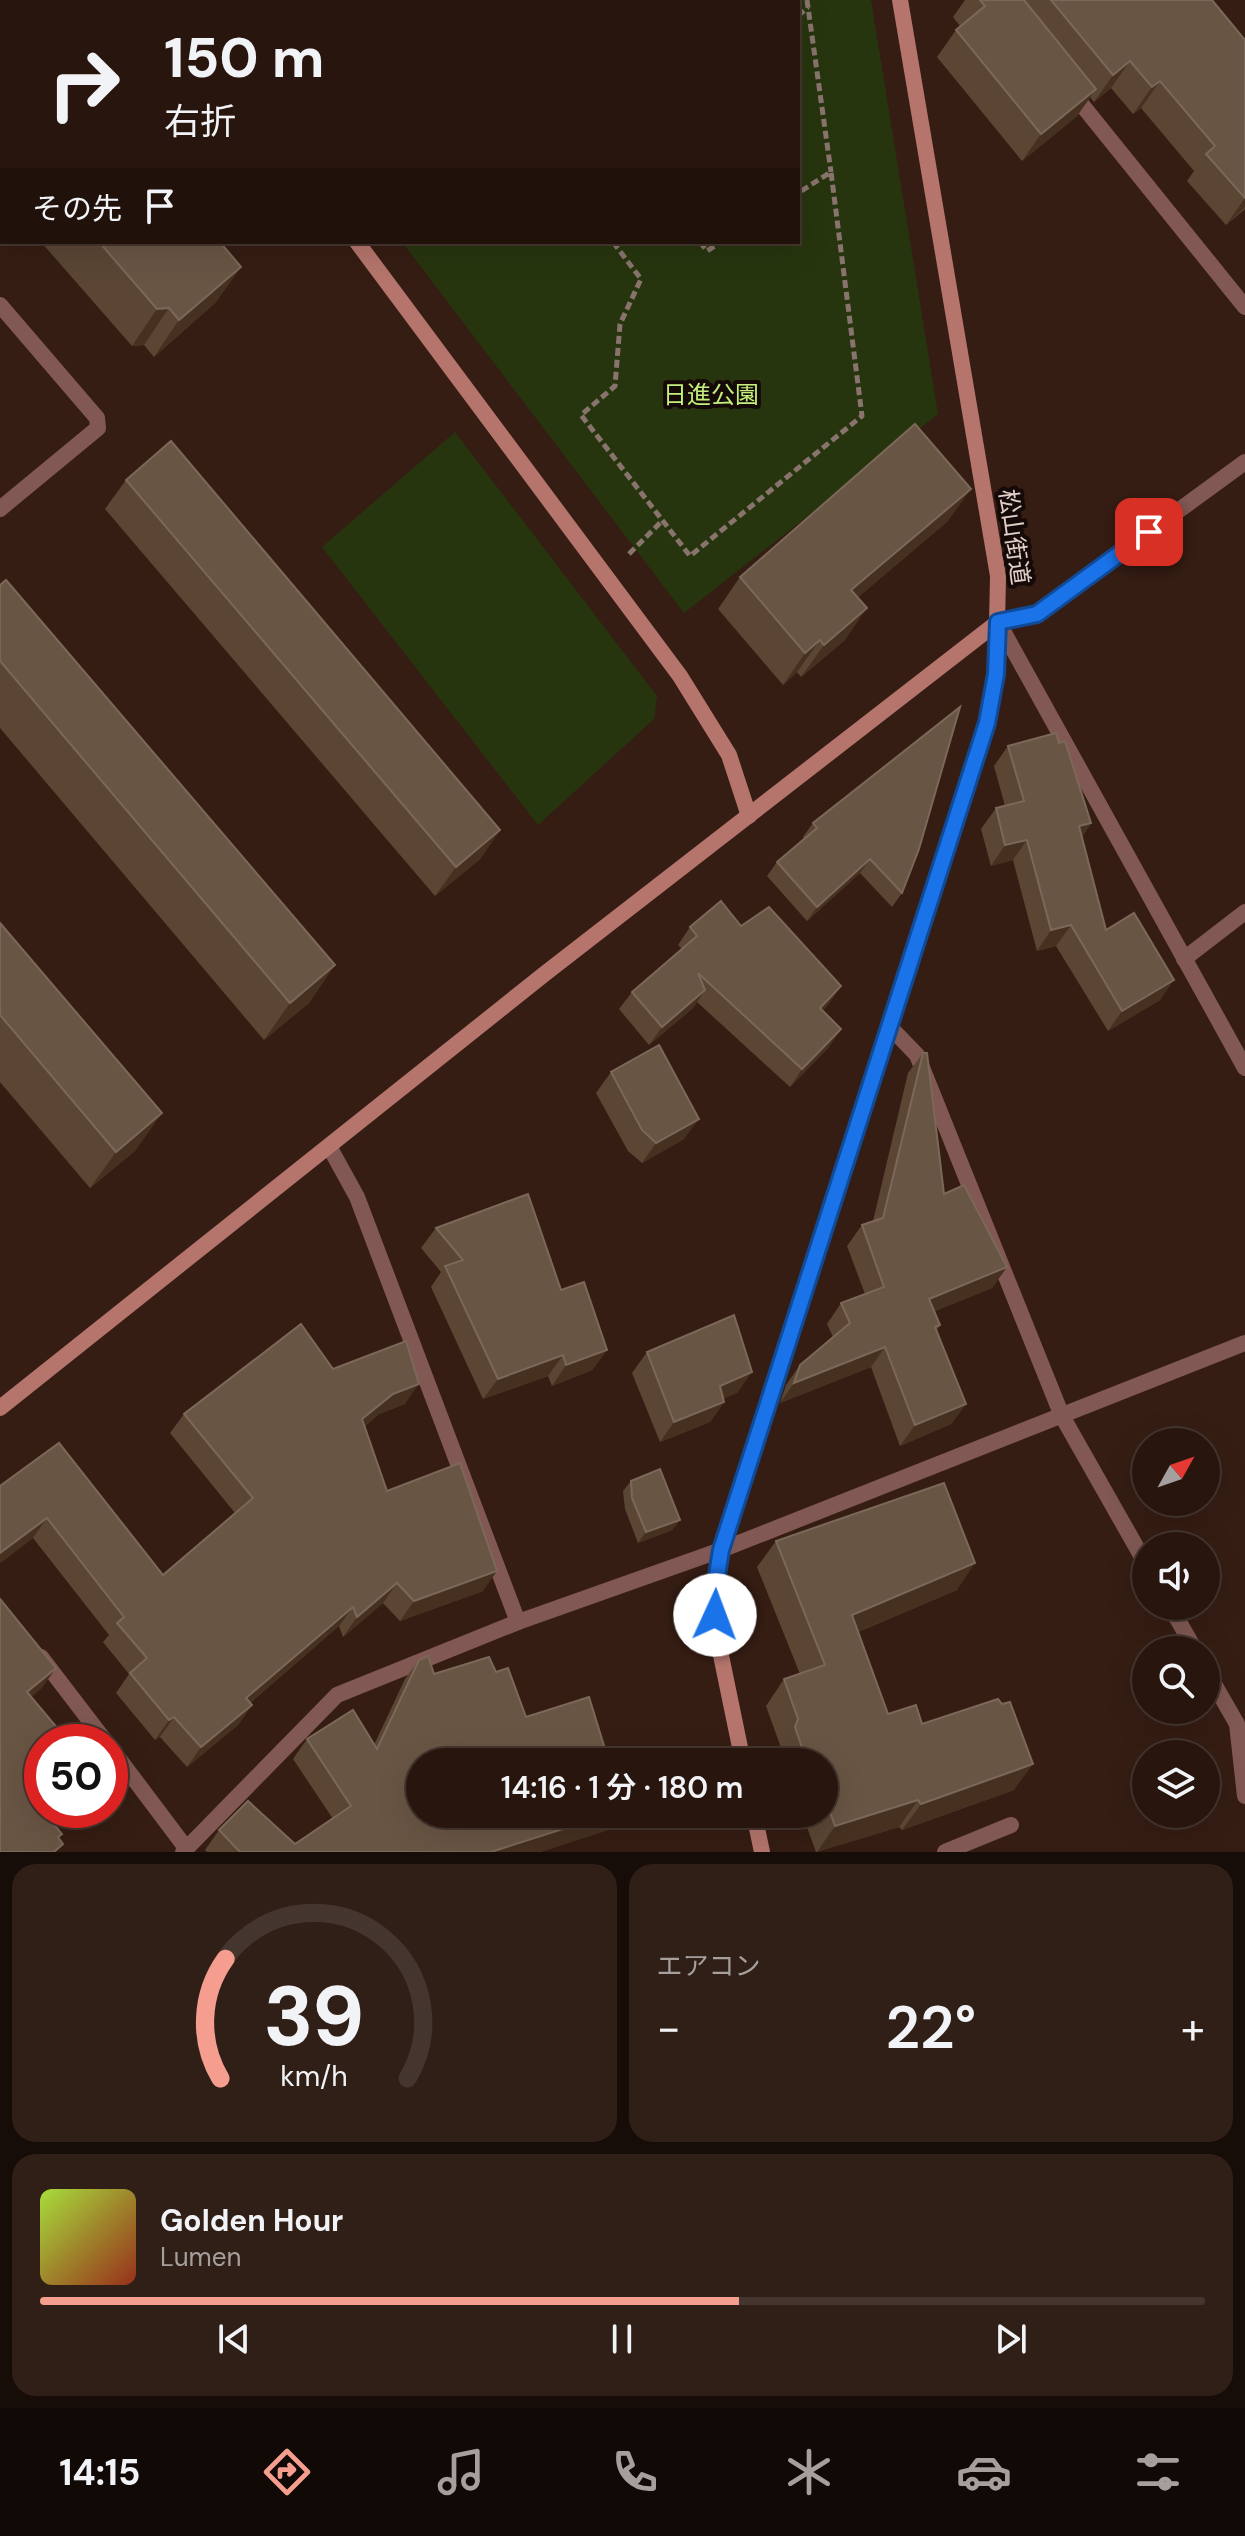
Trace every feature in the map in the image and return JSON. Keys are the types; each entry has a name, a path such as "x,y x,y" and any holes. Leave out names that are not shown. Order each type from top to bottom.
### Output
{"street":[{"name":"松山街道","path":"740,1748 717,1636 714,1594 721,1550 987,723 996,674 998,576 900,0"},
{"path":"1057,74 1245,307"},
{"path":"358,244 680,676 729,755 749,816"},
{"path":"0,305 97,418 98,428 0,509"},
{"path":"0,1408 547,972 998,622 1037,614 1245,462"},
{"path":"998,622 1245,1068"},
{"path":"1184,959 1245,912"},
{"path":"889,1026 917,1055 1062,1416 1132,1539"},
{"path":"330,1148 357,1197 518,1622"},
{"path":"128,1772 185,1850 337,1695 518,1622 721,1550 1245,1343"},
{"path":"29,1641 92,1724"},
{"path":"1220,1694 1237,1724 1245,1796"},
{"path":"945,1852 1011,1825"},
{"path":"757,1828 762,1852"}],"path":[{"path":"615,244 641,279 620,324 615,386 581,415 690,556 862,416 808,4"},
{"path":"800,192 831,172"},
{"path":"702,244 707,251 718,244"},
{"path":"605,578 663,520"}],"green space":[{"name":"日進公園","path":"800,0 871,0 938,414 684,613 404,244 800,244"},
{"path":"455,432 657,696 654,719 538,825 322,547"}],"building":[{"path":"980,0 1024,0 1096,89 1041,134 956,30 985,6"},
{"path":"1051,0 1212,0 1245,40 1245,198 1206,154 1215,146 1160,81 1152,87 1130,61 1113,75"},
{"path":"101,244 222,244 241,267 179,320 169,308 157,309"},
{"path":"915,424 971,489 851,590 867,608 824,645 820,640 805,653 740,577"},
{"path":"171,441 500,830 456,867 126,480"},
{"path":"6,580 335,965 290,1003 0,661 0,585"},
{"path":"960,707 919,849 902,893 870,859 817,907 777,862 817,828 813,823"},
{"path":"1056,733 1059,743 1065,741 1091,823 1079,826 1106,930 1134,913 1174,980 1122,1011 1071,925 1051,930 1027,840 1005,845 996,808 1024,801 1008,746"},
{"path":"721,901 741,926 769,907 841,986 820,1008 841,1029 802,1069 698,973 705,990 662,1027 632,992 697,936 690,927"},
{"path":"0,923 162,1113 116,1152 0,1015"},
{"path":"659,1045 699,1119 656,1143 642,1130 611,1072"},
{"path":"923,1053 927,1053 944,1194 964,1185 1007,1267 929,1299 940,1325 935,1327 966,1404 915,1425 885,1347 794,1383 800,1365 850,1323 841,1303 884,1287 862,1225 883,1218"},
{"path":"528,1194 561,1290 584,1282 607,1350 566,1365 563,1355 498,1379 445,1266 463,1260 436,1228"},
{"path":"734,1315 752,1372 720,1386 724,1402 674,1422 647,1352"},
{"path":"301,1324 333,1369 406,1341 419,1384 393,1394 362,1419 387,1491 460,1463 497,1571 414,1601 397,1583 357,1617 353,1607 246,1698 252,1705 201,1747 174,1717 169,1720 130,1673 147,1658 117,1623 124,1617 47,1518 0,1553 0,1486 59,1443 163,1575 253,1498 184,1414"},
{"path":"660,1469 680,1520 646,1532 632,1498 631,1481"},
{"path":"944,1483 975,1563 852,1615 888,1714 916,1705 922,1724 998,1699 1002,1704 1010,1702 1033,1764 921,1804 918,1800 838,1825 838,1748 802,1748 795,1727 798,1719 784,1679 825,1665 776,1541"},
{"path":"0,1599 56,1668 27,1692 54,1724 24,1724 24,1828 57,1828 62,1834 58,1837 63,1844 54,1852 0,1852"},
{"path":"428,1656 434,1674 489,1657 496,1672 508,1668 526,1717 589,1697 605,1748 406,1748 406,1828 566,1828 491,1852 240,1852 219,1830 248,1801 295,1844 351,1806 307,1739 353,1710 377,1749 419,1660"}],"route":[{"path":"715,1615 714,1594 721,1550 987,723 996,674 998,622 1037,614 1149,532"}]}
